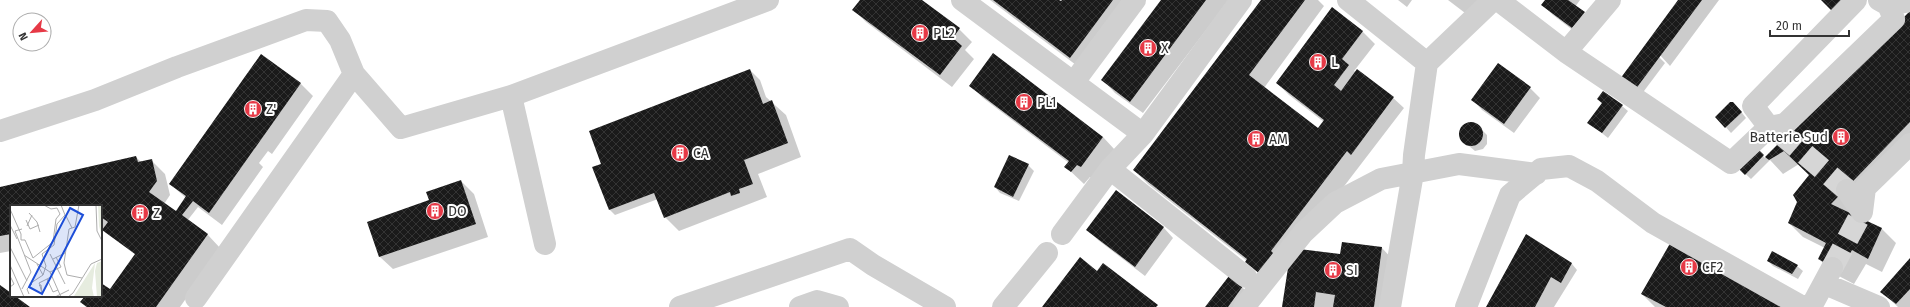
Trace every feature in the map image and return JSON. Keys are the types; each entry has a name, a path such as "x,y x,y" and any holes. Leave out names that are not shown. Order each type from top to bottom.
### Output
{"lane":[{"path":"0,131 95,100 178,67 306,20 327,21 340,40 354,74 401,128 510,96 768,0"},
{"path":"962,0 1143,134"},
{"path":"1074,82 1135,0"},
{"path":"1062,234 1110,169 1143,134 1241,0"},
{"path":"1348,0 1427,63"},
{"path":"1390,307 1413,173 1414,154 1427,63 1492,0"},
{"path":"1498,0 1566,52 1731,163 1775,130 1786,124 1894,20 1884,2 1910,1"},
{"path":"1566,52 1610,0"},
{"path":"1775,130 1753,106 1856,0"},
{"path":"196,298 354,74"},
{"path":"510,96 545,244"},
{"path":"1847,190 1862,212 1865,188 1910,144"},
{"path":"1244,307 1303,233 1335,203 1381,179 1459,164 1536,174"},
{"path":"1466,307 1510,195 1541,170 1569,166 1597,181 1653,223 1803,307"},
{"path":"1110,169 1246,277"},
{"path":"680,307 850,249 873,266 945,307"},
{"path":"1003,307 1047,253"},
{"path":"1811,307 1828,276 1879,307"},
{"path":"800,307 817,301 838,307"}],"building":[{"name":"PL2","path":"860,0 922,0 960,28 953,38 962,46 940,75 852,10"},
{"path":"993,0 1061,1 1113,0 1070,58"},
{"name":"X","path":"1161,0 1206,0 1130,102 1101,80"},
{"name":"AM","path":"1261,0 1305,0 1249,75 1318,128 1324,120 1276,83 1332,7 1363,31 1342,59 1349,65 1334,85 1341,91 1357,69 1394,97 1351,155 1347,151 1271,251 1275,255 1260,274 1245,262 1247,259 1133,170"},
{"path":"1545,0 1568,0 1585,12 1572,28 1541,5"},
{"path":"1678,0 1702,0 1635,90 1620,79"},
{"path":"1821,0 1843,0 1832,11"},
{"name":"Batterie Sud","path":"1910,11 1910,122 1831,204 1882,228 1868,259 1852,250 1840,271 1818,259 1826,243 1788,223 1797,202 1793,195 1809,175 1784,151 1769,160 1765,157"},
{"name":"PL1","path":"993,53 1103,137 1081,167 1077,165 1071,172 1064,167 1069,161 969,86"},
{"path":"261,54 301,83 209,213 193,201 182,215 208,234 156,307 87,307 80,302 84,297 102,297 102,284 110,289 135,254 102,230 108,222 102,218 102,205 10,205 10,234 0,236 0,187 136,156 138,162 152,159 157,181 149,192 176,211 186,196 169,184"},
{"path":"1498,63 1531,87 1504,124 1471,100"},
{"name":"CA","path":"750,69 763,104 772,100 788,143 744,160 753,184 739,189 740,193 731,196 730,192 664,218 654,193 609,210 592,167 601,164 589,131"},
{"path":"1603,91 1623,105 1602,133 1587,123 1602,103 1597,99"},
{"path":"1730,102 1733,102 1742,112 1725,128 1715,117"},
{"path":"1471,122 1479,126 1483,134 1479,142 1471,146 1463,142 1459,134 1463,126"},
{"path":"1755,146 1764,155 1745,175 1736,166"},
{"path":"1009,155 1029,164 1013,197 994,187"},
{"name":"DO","path":"461,180 476,224 379,257 367,222 429,200 426,192"},
{"path":"1116,190 1164,227 1135,267 1086,230"},
{"path":"1526,234 1572,263 1561,283 1551,277 1535,307 1486,307"},
{"name":"CF2","path":"1672,240 1793,307 1666,307 1641,294"},
{"name":"SI","path":"1342,242 1382,247 1374,307 1333,307 1335,295 1316,292 1314,307 1282,307 1291,248 1340,254"},
{"path":"1772,251 1798,265 1792,274 1767,261"},
{"path":"1080,257 1097,271 1103,263 1158,305 1156,307 1042,307"},
{"path":"1910,258 1910,289 1896,304 1880,292"},
{"path":"1229,276 1243,286 1228,307 1205,307"},
{"path":"0,285 10,292 10,297 16,297 30,307 0,307"}],"tunnel":[{"path":"1780,133 1847,190"},
{"path":"1832,268 1862,212"}],"place":[{"name":"PL2","path":"920,33"},
{"name":"X","path":"1148,48"},
{"name":"L","path":"1318,62"},
{"name":"PL1","path":"1024,102"},
{"name":"Z'","path":"253,109"},
{"name":"Batterie Sud","path":"1841,137"},
{"name":"AM","path":"1256,139"},
{"name":"CA","path":"680,153"},
{"name":"DO","path":"435,211"},
{"name":"Z","path":"140,213"},
{"name":"CF2","path":"1689,267"},
{"name":"SI","path":"1333,270"}]}
